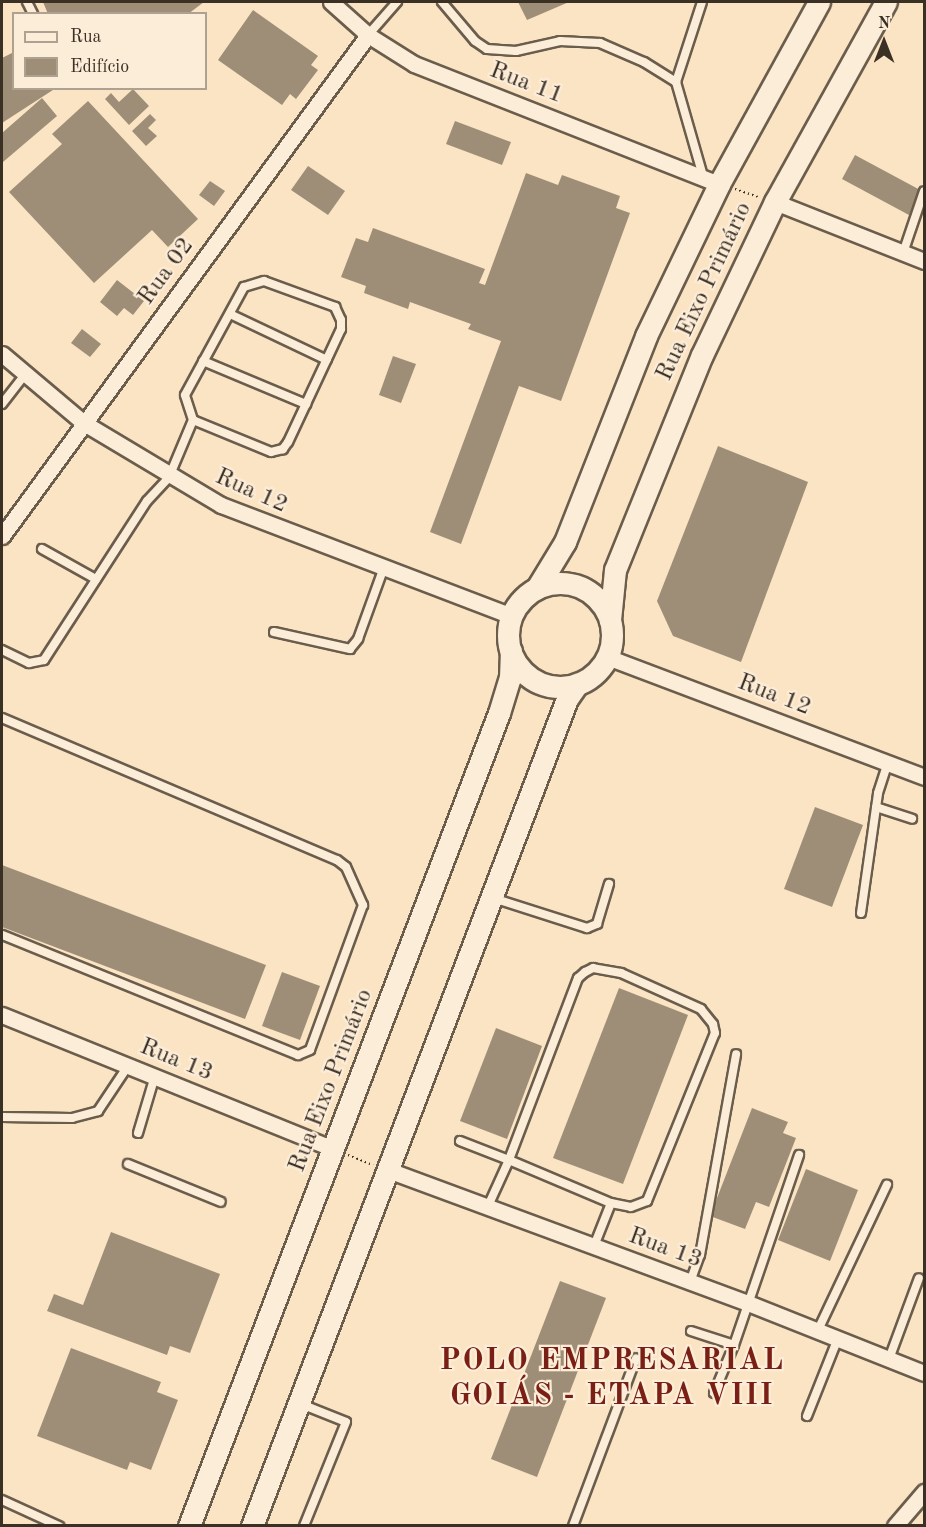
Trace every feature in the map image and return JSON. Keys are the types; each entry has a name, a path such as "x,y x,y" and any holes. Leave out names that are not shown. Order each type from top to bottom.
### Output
{"street":[{"name":"Rua 11","path":"332,2 368,35 414,64 711,181"},
{"name":"Rua Eixo Primário","path":"537,588 565,542 646,336 711,181 819,2"},
{"name":"Rua Eixo Primário","path":"610,620 615,570 702,355 775,202 886,2"},
{"name":"Rua 02","path":"2,536 368,35"},
{"path":"775,202 924,261"},
{"name":"Rua 12","path":"2,354 24,376 84,423 169,477 276,528 512,616"},
{"path":"566,583 581,587 604,606 610,620 612,639 607,657 595,673 578,683 562,686 531,677 511,651 512,616 526,596 537,588 566,583"},
{"name":"Rua Eixo Primário","path":"189,1526 500,713 510,678 511,651"},
{"name":"Rua 12","path":"607,657 924,777"},
{"path":"252,1526 567,699 578,683"},
{"name":"Rua 13","path":"2,1015 334,1149"},
{"name":"Rua 13","path":"388,1170 748,1303 924,1373"},
{"path":"895,1526 924,1492"}],"lane":[{"path":"368,35 397,2"},
{"path":"442,2 475,41 488,49 516,51 560,41 600,43 644,62 676,82"},
{"path":"702,2 676,82 711,181"},
{"path":"903,253 924,192"},
{"path":"2,650 29,663 44,660 147,501 169,477 193,420 185,395 244,288 264,280 334,306 341,329 283,449 271,452 193,420"},
{"path":"230,314 327,360"},
{"path":"202,361 306,404"},
{"path":"2,404 24,376"},
{"path":"42,549 96,579"},
{"path":"274,632 350,649 358,639 384,567"},
{"path":"2,718 337,860 345,867 363,905 310,1050 298,1055 2,935"},
{"path":"861,913 876,807 888,763"},
{"path":"876,807 912,819"},
{"path":"492,897 587,928 597,924 609,884"},
{"path":"460,1141 509,1161 611,1203 631,1207 647,1201 715,1033 713,1024 701,1009 621,973 593,968 578,978 509,1161 488,1206"},
{"path":"690,1282 700,1255 736,1054"},
{"path":"2,1117 72,1118 98,1112 128,1066"},
{"path":"138,1133 155,1076"},
{"path":"714,1393 734,1345 799,1155"},
{"path":"128,1164 221,1202"},
{"path":"818,1330 887,1185"},
{"path":"594,1246 611,1203"},
{"path":"889,1359 920,1278"},
{"path":"691,1331 734,1345"},
{"path":"807,1416 838,1338"},
{"path":"573,1526 636,1358"},
{"path":"299,1404 346,1422 304,1526"},
{"path":"2,1500 59,1526"}],"path":[{"path":"711,181 775,202"},
{"path":"334,1149 388,1170"}],"building":[{"path":"43,2 204,2 191,12 47,12"},
{"path":"518,2 569,2 527,20"},
{"path":"253,10 318,56 311,65 318,70 296,99 290,94 282,105 218,60"},
{"path":"12,53 12,90 53,90 2,123 2,58"},
{"path":"134,90 149,106 129,125 105,99 111,93 119,102"},
{"path":"42,98 57,116 3,162 2,133"},
{"path":"88,101 198,219 168,247 152,230 94,283 9,192 62,144 52,134"},
{"path":"150,114 156,120 148,128 157,136 146,146 132,131"},
{"path":"455,121 511,142 502,165 446,144"},
{"path":"855,155 922,191 909,215 842,179"},
{"path":"308,166 345,191 328,215 291,190"},
{"path":"526,173 558,185 562,175 620,196 616,208 630,213 561,401 519,386 461,544 430,532 501,341 468,329 471,324 410,302 408,309 364,293 366,286 341,277 356,238 368,242 373,228 485,269 479,283 485,285"},
{"path":"210,181 225,191 214,206 199,195"},
{"path":"117,280 144,301 133,315 124,308 117,316 100,302"},
{"path":"82,329 101,344 90,357 71,343"},
{"path":"393,356 416,364 401,403 379,395"},
{"path":"718,446 808,482 741,662 673,636 657,601"},
{"path":"815,807 863,825 832,907 784,889"},
{"path":"2,865 266,965 245,1019 2,927"},
{"path":"282,972 320,986 300,1040 262,1026"},
{"path":"619,988 688,1015 623,1184 553,1158"},
{"path":"496,1028 542,1046 507,1139 460,1121"},
{"path":"752,1108 788,1122 783,1133 796,1138 769,1207 756,1202 745,1229 710,1216"},
{"path":"806,1169 858,1190 830,1261 778,1240"},
{"path":"111,1232 220,1274 190,1353 170,1346 167,1355 47,1311 54,1294 83,1305"},
{"path":"560,1281 606,1298 537,1477 491,1459"},
{"path":"71,1348 161,1382 157,1392 178,1400 151,1470 130,1462 127,1470 37,1436"}],"district":[{"name":"POLO EMPRESARIAL GOIÁS - ETAPA VIII","path":"612,1378"}]}
